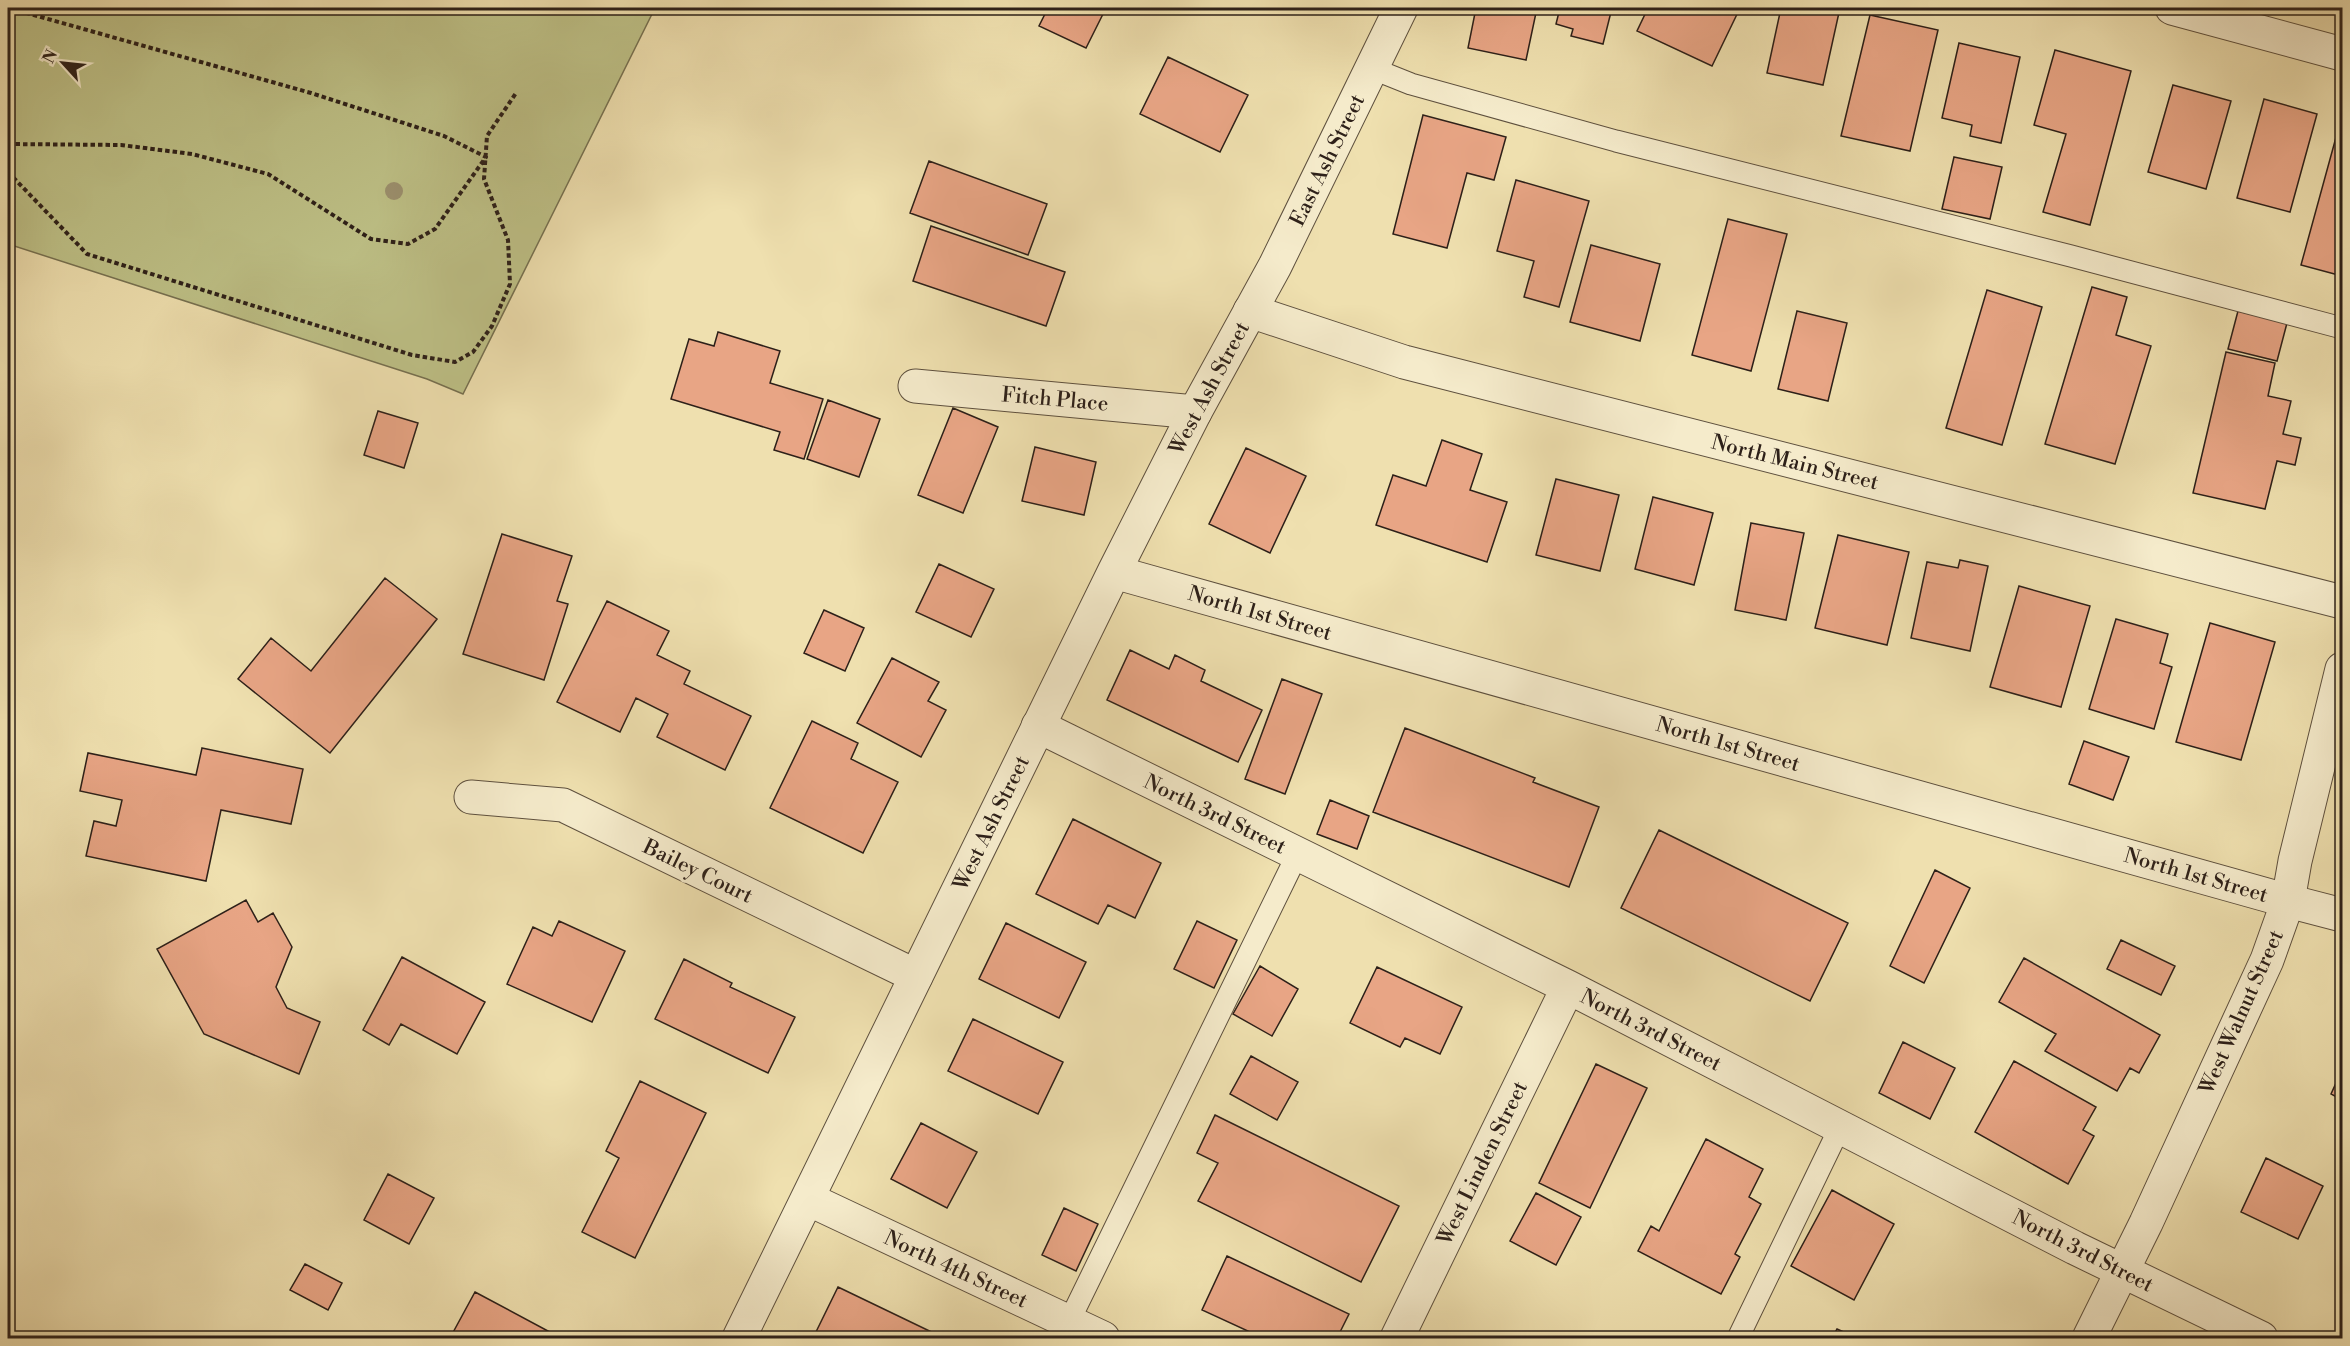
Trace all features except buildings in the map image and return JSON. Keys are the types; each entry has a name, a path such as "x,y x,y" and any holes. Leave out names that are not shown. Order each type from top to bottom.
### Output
{"street":[{"name":"East Ash Street","path":"1250,311 1275,266 1401,8"},
{"path":"2172,8 2343,54"},
{"name":"West Ash Street","path":"740,1338 1114,572 1195,412 1250,311"},
{"name":"North Main Street","path":"1250,311 1404,362 2343,602"},
{"name":"Fitch Place","path":"915,386 1195,412"},
{"name":"North 1st Street","path":"1114,572 2343,915"},
{"name":"West Walnut Street","path":"2090,1338 2123,1272 2267,960 2288,901 2295,861 2343,669"},
{"name":"North 3rd Street","path":"1038,726 1568,987 2123,1272 2261,1338"},
{"name":"Bailey Court","path":"471,797 563,805 916,976"},
{"name":"West Linden Street","path":"1397,1338 1568,987"},
{"name":"North 4th Street","path":"808,1199 1065,1330 1103,1338"}],"lane":[{"path":"1371,68 1411,84 1616,141 2071,255 2343,328"},
{"path":"1065,1330 1297,855"},
{"path":"1738,1338 1840,1128"}],"path":[{"path":"9,8 311,93 444,136 486,157"},
{"path":"8,172 87,254 412,355 455,362 473,352 492,326 510,284 508,240 484,179 487,136 516,93"},
{"path":"8,144 121,145 192,154 268,174 371,238 408,244 435,229 486,157"}],"green space":[{"path":"8,8 655,8 463,394 427,379 8,244"}]}
